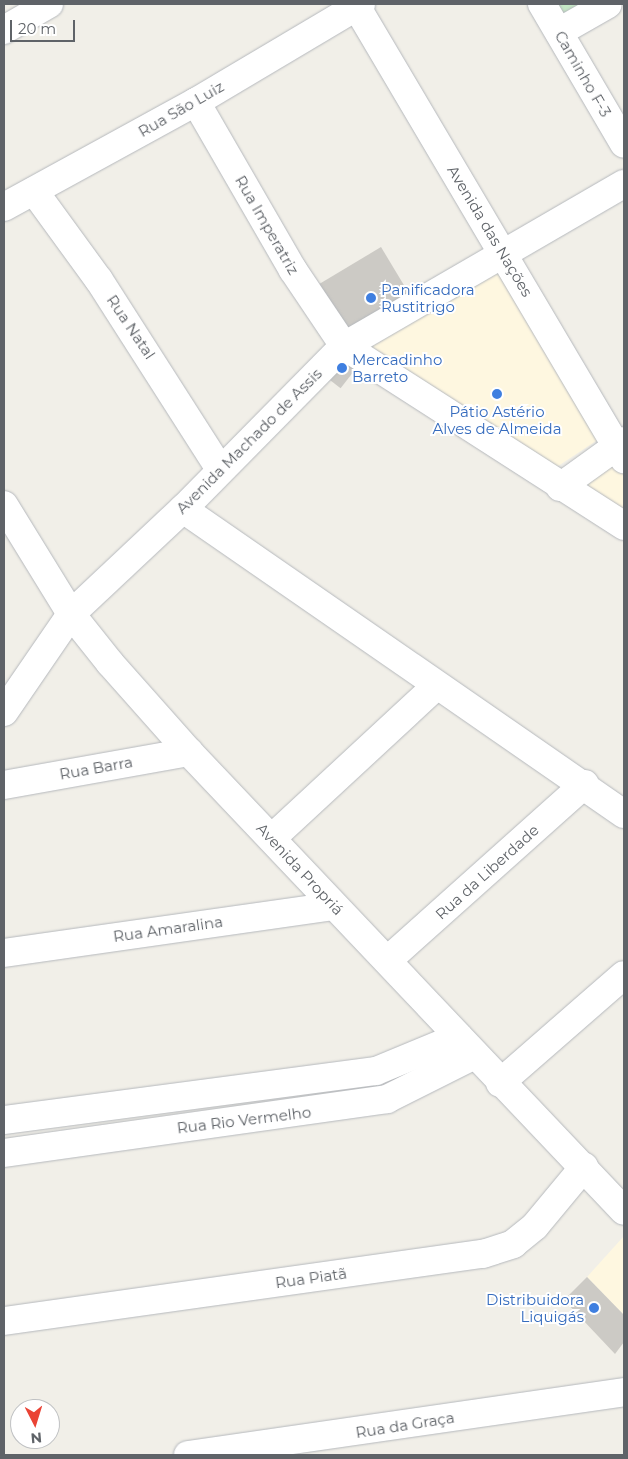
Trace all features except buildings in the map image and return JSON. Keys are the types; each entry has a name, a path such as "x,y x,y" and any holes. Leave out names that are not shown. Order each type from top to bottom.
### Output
{"street":[{"path":"4,30 49,4"},
{"name":"Caminho F-3","path":"542,4 624,144"},
{"path":"559,32 608,4"},
{"name":"Rua São Luiz","path":"4,207 196,102 357,5"},
{"name":"Avenida das Nações","path":"357,5 622,449"},
{"name":"Rua Imperatriz","path":"196,102 293,270 344,346"},
{"name":"Avenida Machado de Assis","path":"4,712 71,614 183,509 220,469 344,346 624,184"},
{"name":"Rua Natal","path":"34,191 100,280 220,469"},
{"path":"344,346 560,487 624,526"},
{"path":"560,487 622,449"},
{"name":"Avenida Propriá","path":"4,505 71,614 189,752 272,838 333,906 388,960 500,1083 584,1167 620,1195"},
{"path":"183,509 436,686 585,784 624,814"},
{"path":"272,838 436,686"},
{"name":"Rua Barra","path":"4,784 189,752"},
{"name":"Rua da Liberdade","path":"388,960 585,784"},
{"name":"Rua Amaralina","path":"4,953 333,906"},
{"path":"500,1083 624,975"},
{"name":"Rua Rio Vermelho","path":"4,1120 376,1071 466,1046"},
{"name":"Rua Rio Vermelho","path":"4,1153 387,1099 466,1046"},
{"name":"Rua Piatã","path":"4,1321 483,1254 513,1244 535,1226 584,1167"},
{"name":"Rua da Graça","path":"188,1455 624,1391"}],"shaded area":[{"name":"Pátio Astério Alves de Almeida","path":"498,269 599,439 543,476 354,350"},
{"path":"617,455 624,470 624,521 573,489"},
{"path":"624,1236 624,1315 587,1277"}],"green space":[{"path":"545,4 592,4 556,24"}],"place":[{"name":"Panificadora Rustitrigo","path":"371,298"},
{"name":"Mercadinho Barreto","path":"342,368"},
{"name":"Pátio Astério Alves de Almeida","path":"497,394"},
{"name":"Distribuidora Liquigás","path":"594,1308"}]}
